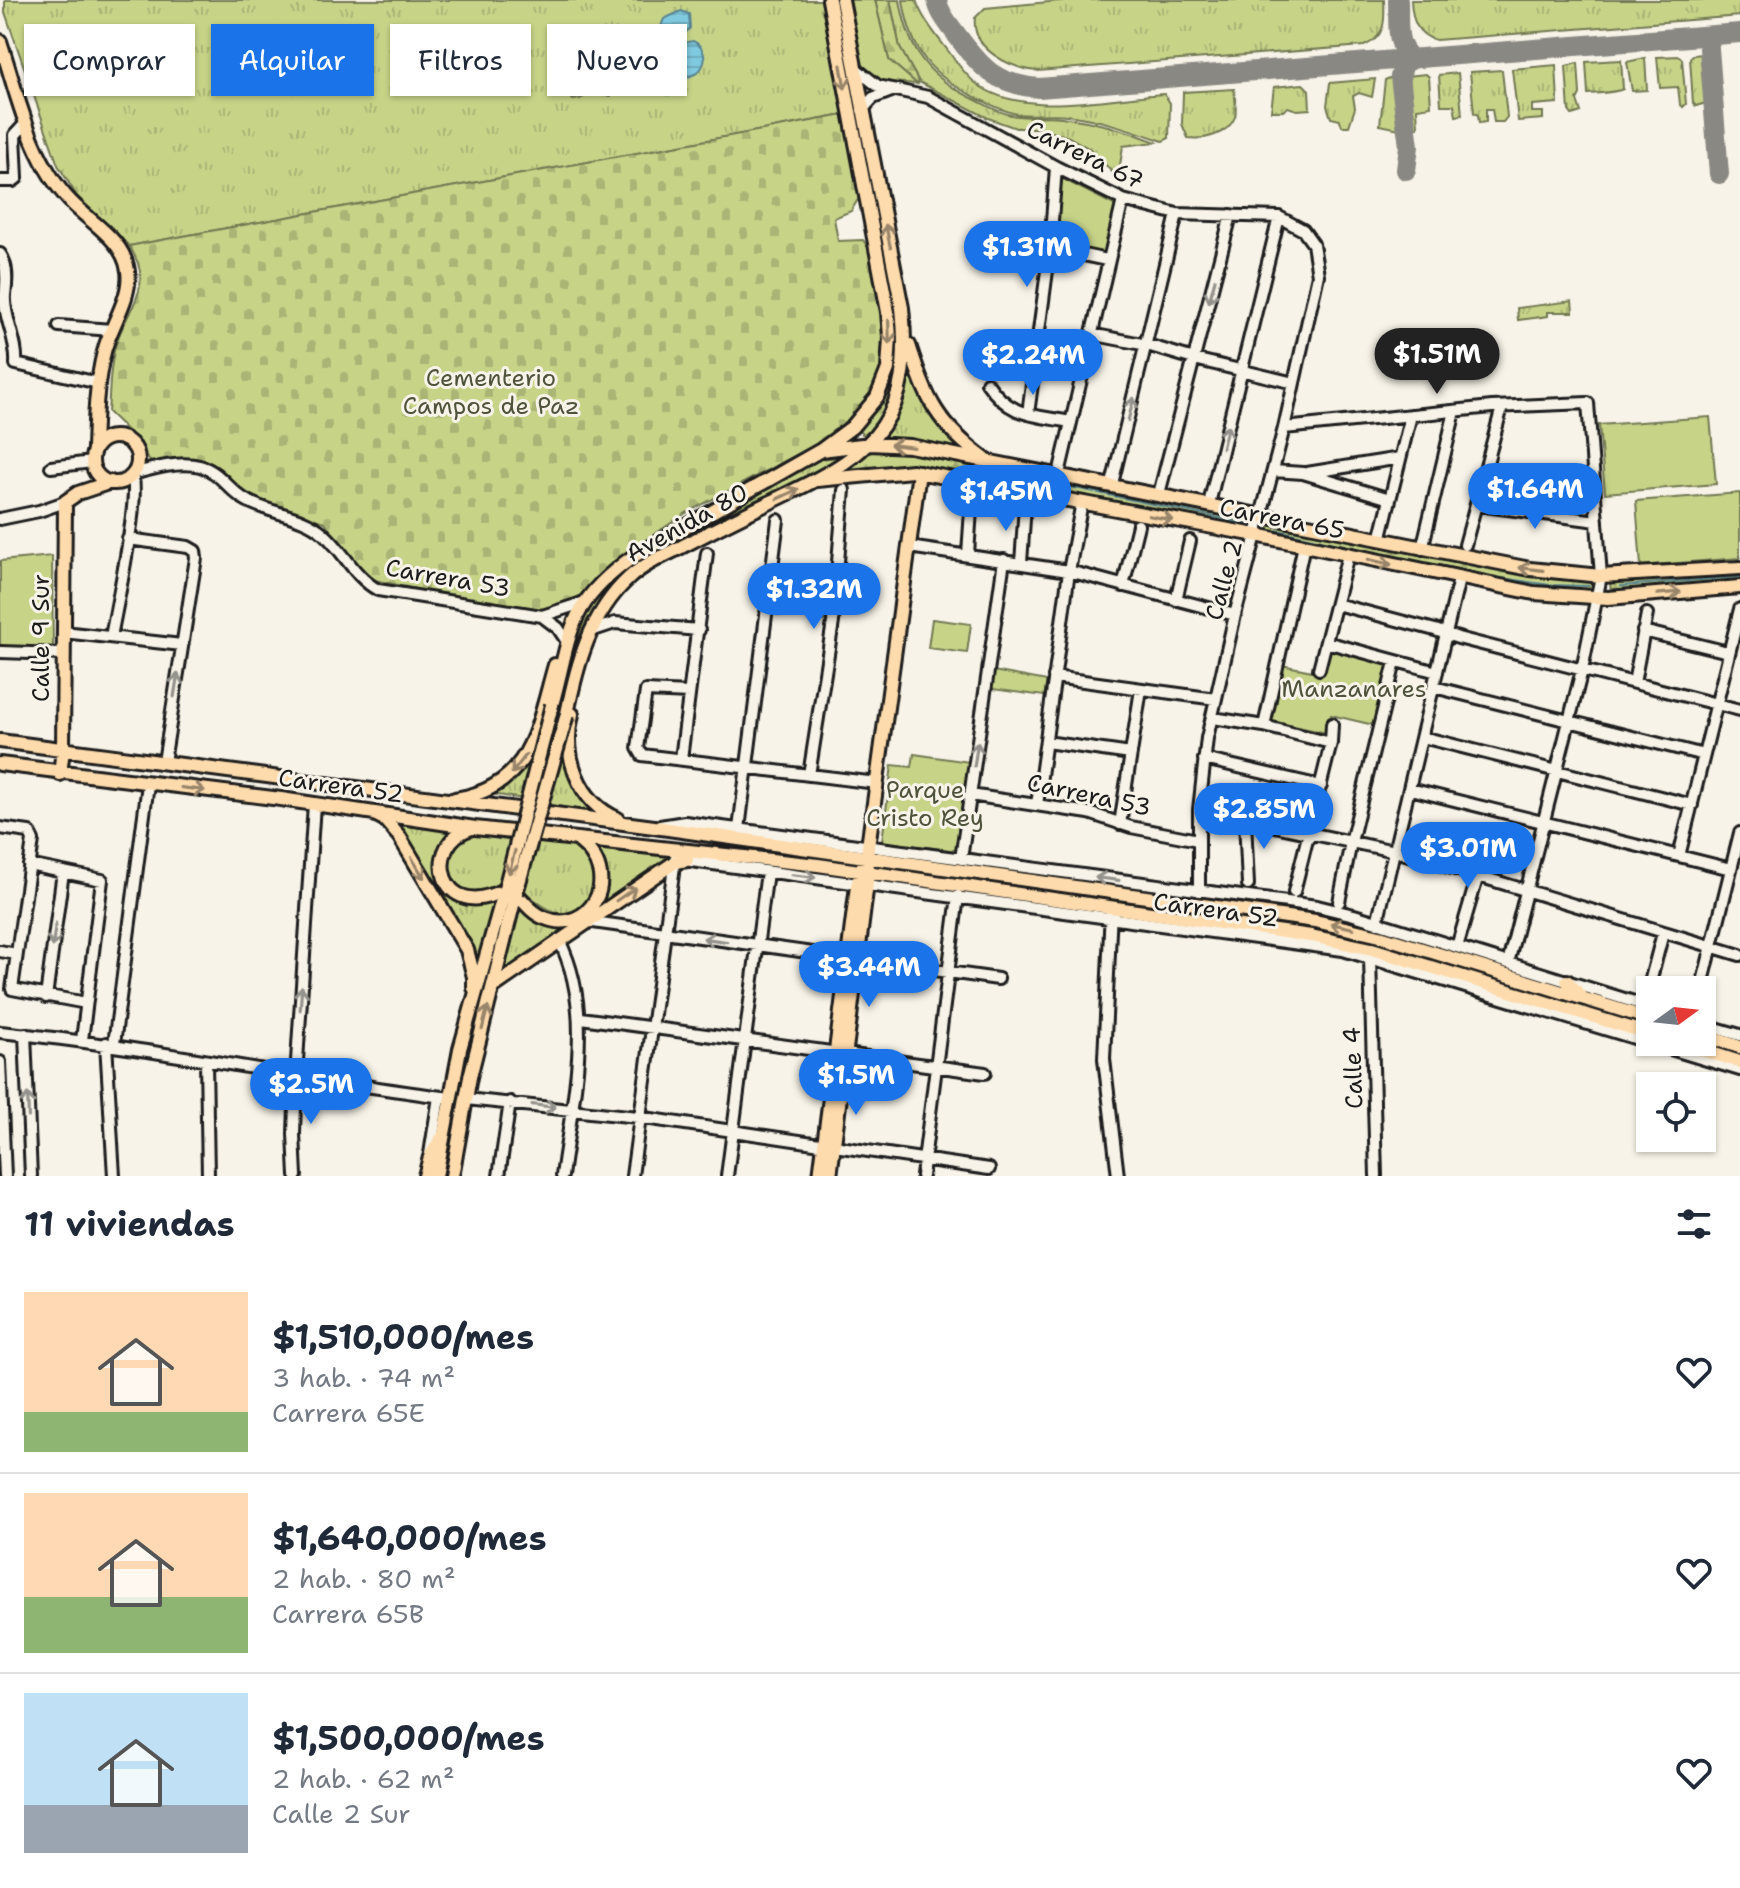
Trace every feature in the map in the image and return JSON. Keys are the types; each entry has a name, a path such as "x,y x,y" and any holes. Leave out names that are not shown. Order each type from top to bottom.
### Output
{"main road":[{"name":"Avenida 80","path":"452,1176 511,891 573,620 604,579 634,556 821,450 852,427 883,384 890,353 889,323 829,0"},
{"name":"Avenida 80","path":"436,1176 445,1132 445,1098 471,1010 567,714 576,669 589,636 612,596 637,572 839,468 874,440 899,393 905,357 905,332 898,282 842,0"},
{"path":"0,41 26,123 48,168 66,195 118,247 127,263 129,276 126,291 104,349 98,383 93,459 83,491"},
{"path":"905,332 925,392 938,417 960,441 988,461"},
{"path":"65,502 83,491 121,482 134,470 136,452 131,444 106,432 97,421"},
{"path":"852,427 862,439 874,440"},
{"path":"93,459 107,439 116,437"},
{"name":"Carrera 65","path":"821,450 874,440 898,444 1530,569 1601,576 1740,568"},
{"path":"93,459 102,478 111,482"},
{"name":"Carrera 65","path":"817,480 894,471 919,472 1256,535 1534,593 1598,598 1740,587"},
{"path":"830,1176 829,1147 919,472"},
{"name":"Calle 9 Sur","path":"60,774 63,749 65,502"},
{"path":"589,636 570,723 569,750 574,770 590,799 607,815 629,824"},
{"path":"440,800 459,799 490,789 516,771 534,738 555,664 566,640"},
{"name":"Carrera 52","path":"0,741 440,800 784,841 865,867 1024,900 1333,940 1372,949 1636,1030"},
{"name":"Carrera 52","path":"0,764 367,811 475,828 576,838 679,857 1065,879 1351,927 1636,1015"},
{"path":"367,811 384,819 399,836 467,950 474,977 471,1010"},
{"path":"475,828 461,831 450,842 443,864 448,884 454,892 471,899 511,891 547,920 570,919 592,905 599,895 601,873 589,848 576,838"},
{"path":"493,987 679,857"},
{"path":"1255,912 1268,900"},
{"path":"1567,981 1584,999"},
{"path":"1716,1039 1740,1047"},
{"path":"1716,1054 1740,1062"},
{"path":"425,1176 430,1157 445,1132"},
{"path":"820,1176 829,1147"}],"street":[{"name":"Carrera 67","path":"854,66 870,82 928,97 1123,200 1177,214 1279,217 1294,223 1309,236"},
{"path":"862,110 873,98 895,89"},
{"path":"0,181 17,178 15,135 26,123"},
{"path":"1028,414 1050,248 1056,167"},
{"path":"1059,474 1123,200"},
{"path":"1112,484 1177,214"},
{"path":"1159,494 1231,215"},
{"path":"1209,504 1279,217"},
{"name":"Calle 2","path":"1199,891 1199,810 1204,759 1235,615 1284,428 1318,275 1316,254 1309,236"},
{"path":"1050,248 1107,260"},
{"path":"1,254 8,280 6,304 16,345 16,364 98,383"},
{"path":"59,326 112,330"},
{"path":"1091,334 1147,345 1294,383"},
{"path":"987,383 1004,405 1028,414 1071,422"},
{"path":"1284,428 1502,407 1588,403 1601,576 1598,598 1508,963"},
{"path":"1465,545 1502,407"},
{"path":"1422,549 1455,411"},
{"path":"1380,540 1411,415"},
{"path":"1273,471 1303,473 1400,458"},
{"path":"51,467 93,459"},
{"name":"Carrera 53","path":"134,470 188,465 213,472 241,498 314,526 325,534 355,573 378,590 542,616 585,602"},
{"path":"111,637 128,539 134,470"},
{"path":"1303,473 1390,499"},
{"path":"809,775 833,622 844,490"},
{"path":"968,554 972,495"},
{"path":"0,519 65,502"},
{"path":"1037,805 1069,571 1082,502"},
{"path":"1021,563 1025,505"},
{"path":"1477,505 1597,521"},
{"path":"739,829 778,520"},
{"path":"1123,586 1138,525"},
{"path":"128,539 188,547 195,551 164,762"},
{"path":"1176,600 1190,541"},
{"path":"1264,726 1304,545"},
{"path":"909,547 1069,571 1235,615"},
{"path":"681,759 707,553"},
{"path":"1319,669 1348,555"},
{"path":"961,859 1004,560"},
{"path":"1377,923 1459,579"},
{"path":"1336,604 1740,710"},
{"path":"1679,856 1740,609"},
{"path":"1634,683 1647,614"},
{"path":"542,616 558,628 566,640"},
{"path":"589,636 615,623 699,630"},
{"path":"1643,631 1728,652"},
{"path":"63,632 182,645"},
{"path":"1326,642 1437,672"},
{"path":"0,652 62,654"},
{"path":"1339,902 1395,662"},
{"path":"1054,677 1216,699"},
{"path":"1434,687 1704,755"},
{"path":"1120,824 1141,689"},
{"path":"689,693 651,690 644,695 638,748 642,755 877,783"},
{"path":"1213,718 1264,726 1331,743"},
{"path":"1294,892 1331,743 1332,724"},
{"path":"1422,737 1692,805"},
{"path":"1046,742 1131,754"},
{"path":"1204,759 1321,786"},
{"path":"114,1176 110,1044 148,784"},
{"path":"1410,789 1731,869"},
{"name":"Carrera 53","path":"970,795 1102,816 1120,824 1198,840"},
{"path":"296,1176 296,1076 314,804"},
{"path":"1199,810 1395,852 1740,955"},
{"path":"1245,819 1248,885"},
{"name":"Carrera 52","path":"654,827 680,822 739,829 784,841"},
{"path":"0,828 29,832 33,840 12,989 86,1003"},
{"path":"1705,976 1740,833"},
{"path":"632,1176 665,933 679,857"},
{"name":"Carrera 52","path":"679,857 767,872 961,859 1065,879 1317,906 1636,1003"},
{"path":"29,865 102,880 82,1040"},
{"name":"Carrera 52","path":"865,867 958,896 1024,900"},
{"path":"46,997 63,872"},
{"path":"727,1176 767,872"},
{"path":"1457,947 1478,875"},
{"path":"922,1176 958,896"},
{"path":"1111,913 1104,1059 1118,1176"},
{"path":"586,921 998,979"},
{"name":"Carrera 52","path":"1245,931 1343,950 1636,1036"},
{"path":"1654,976 1663,933"},
{"path":"559,940 568,957 581,1018 562,1176"},
{"path":"0,951 16,954"},
{"name":"Calle 4","path":"1370,958 1376,1176"},
{"path":"581,1018 985,1073"},
{"path":"1716,1028 1740,1035"},
{"path":"0,1032 110,1044 445,1098 430,1157"},
{"path":"25,1034 31,1176"},
{"name":"Carrera 52","path":"1700,1056 1740,1070"},
{"path":"206,1061 208,1176"},
{"path":"0,1062 5,1176"},
{"path":"466,1099 638,1117 989,1169"},
{"path":"499,1176 510,1102"}],"green space":[{"path":"5,0 823,0 844,115 129,246 77,196 58,165 34,96 195,96 195,24 24,24 24,67 5,12"},
{"path":"849,0 875,0 889,60 917,84 879,81 861,67"},
{"path":"875,0 890,0 900,48 919,82 917,84 889,60"},
{"path":"890,0 900,0 909,35 924,62 946,83 961,92 1008,114 1085,121 1156,142 1123,146 1118,178 1090,149 1069,137 1038,128 1016,128 988,118 919,82 900,48"},
{"path":"903,0 916,0 930,27 962,69 977,84 996,95 1018,101 1067,103 1164,94 1170,103 1169,138 1163,141 1116,125 1061,114 1012,113 977,98 947,80 926,60 911,34"},
{"path":"1070,0 1384,0 1384,14 1383,27 1377,38 1364,46 1037,71 1016,66 995,55 979,39 975,29 975,18 985,8"},
{"path":"1411,0 1740,0 1740,16 1436,40 1429,38 1416,25"},
{"path":"1703,54 1706,57 1709,102 1696,106 1693,103 1690,58"},
{"path":"1679,56 1682,59 1686,104 1683,107 1678,87 1660,88 1657,57"},
{"path":"1645,58 1647,90 1632,91 1627,62"},
{"path":"1621,60 1623,89 1588,94 1586,62"},
{"path":"1578,63 1580,94 1577,100 1581,112 1572,115 1569,111 1566,66"},
{"path":"1556,65 1558,103 1532,105 1532,112 1543,112 1543,119 1518,121 1512,69"},
{"path":"1502,70 1507,117 1503,122 1494,122 1492,109 1486,109 1486,122 1479,123 1478,115 1474,113 1470,72"},
{"path":"1458,73 1462,115 1456,116 1454,105 1441,105 1439,75"},
{"path":"1426,74 1429,77 1431,106 1417,108 1418,127 1413,128 1404,79 1406,76"},
{"path":"1392,77 1402,126 1399,129 1380,125 1385,80"},
{"path":"1375,79 1372,97 1359,93 1353,96 1355,108 1349,126 1342,126 1340,120 1331,118 1327,106 1330,83"},
{"path":"1303,84 1309,90 1310,109 1288,107 1283,111 1271,111 1274,87"},
{"path":"1234,89 1236,114 1232,123 1208,137 1188,138 1182,124 1183,92"},
{"path":"569,96 585,96 580,99 573,100"},
{"name":"Cementerio Campos de Paz","path":"844,115 860,196 851,211 834,218 838,241 863,240 872,253 885,322 883,367 874,391 854,420 830,437 686,513 619,558 578,597 536,613 365,578 342,550 325,522 259,502 191,463 151,462 140,443 108,412 114,352 140,285 137,260 129,246"},
{"path":"1059,177 1118,207 1106,258 1052,245"},
{"path":"884,231 901,323 900,368 886,411 867,435 856,428 879,403 875,233"},
{"path":"1572,301 1573,312 1548,312 1548,316 1518,320 1517,308"},
{"path":"910,373 938,425 971,454 882,438 901,407"},
{"path":"1710,417 1716,484 1605,493 1599,425"},
{"path":"896,449 1250,516 1247,531 914,465 842,475 869,450"},
{"path":"845,457 655,557 613,586 587,620 577,642 571,638 585,607 604,584 635,561 814,459"},
{"path":"1740,493 1740,558 1641,566 1636,501"},
{"path":"1271,521 1592,578 1591,593 1517,587 1267,535"},
{"path":"52,556 53,648 0,648 0,561"},
{"path":"1740,571 1740,584 1611,594 1610,579"},
{"path":"771,602 826,609 825,621 770,614"},
{"path":"932,619 971,624 967,653 928,648"},
{"name":"Manzanares","path":"1330,650 1392,666 1378,726 1331,715 1327,733 1269,721 1281,665 1323,673"},
{"path":"993,671 1047,681 1044,696 992,689"},
{"path":"564,734 577,787 596,813 546,804"},
{"path":"536,747 524,799 492,794 521,770"},
{"name":"Parque Cristo Rey","path":"914,754 970,762 957,851 882,841 892,765 912,767"},
{"path":"390,816 456,829 437,853 436,867 444,888 453,899 463,903 477,904 496,899 479,969 440,889"},
{"path":"467,833 512,841 500,889 474,894 455,881 449,864 449,852"},
{"path":"535,841 585,848 597,885 580,907 571,912 552,911 522,888"},
{"path":"597,846 672,854 671,858 500,974 518,903 532,919 544,923 598,905 608,881 606,866"}],"water":[{"path":"681,11 689,14 690,28 687,31 687,24 662,24 664,19"},
{"path":"693,41 700,47 704,64 687,78 687,42"}],"waterway":[{"path":"964,465 1248,524"},
{"path":"1277,530 1435,566"},
{"path":"1465,573 1550,585 1589,586"},
{"path":"1621,586 1740,577"}],"taxiway":[{"path":"937,0 947,22 990,72 1011,83 1039,88 1740,33"},
{"path":"1398,0 1400,41 1413,59 1404,63 1400,77 1409,146 1406,170"},
{"path":"1708,36 1719,174"}]}
